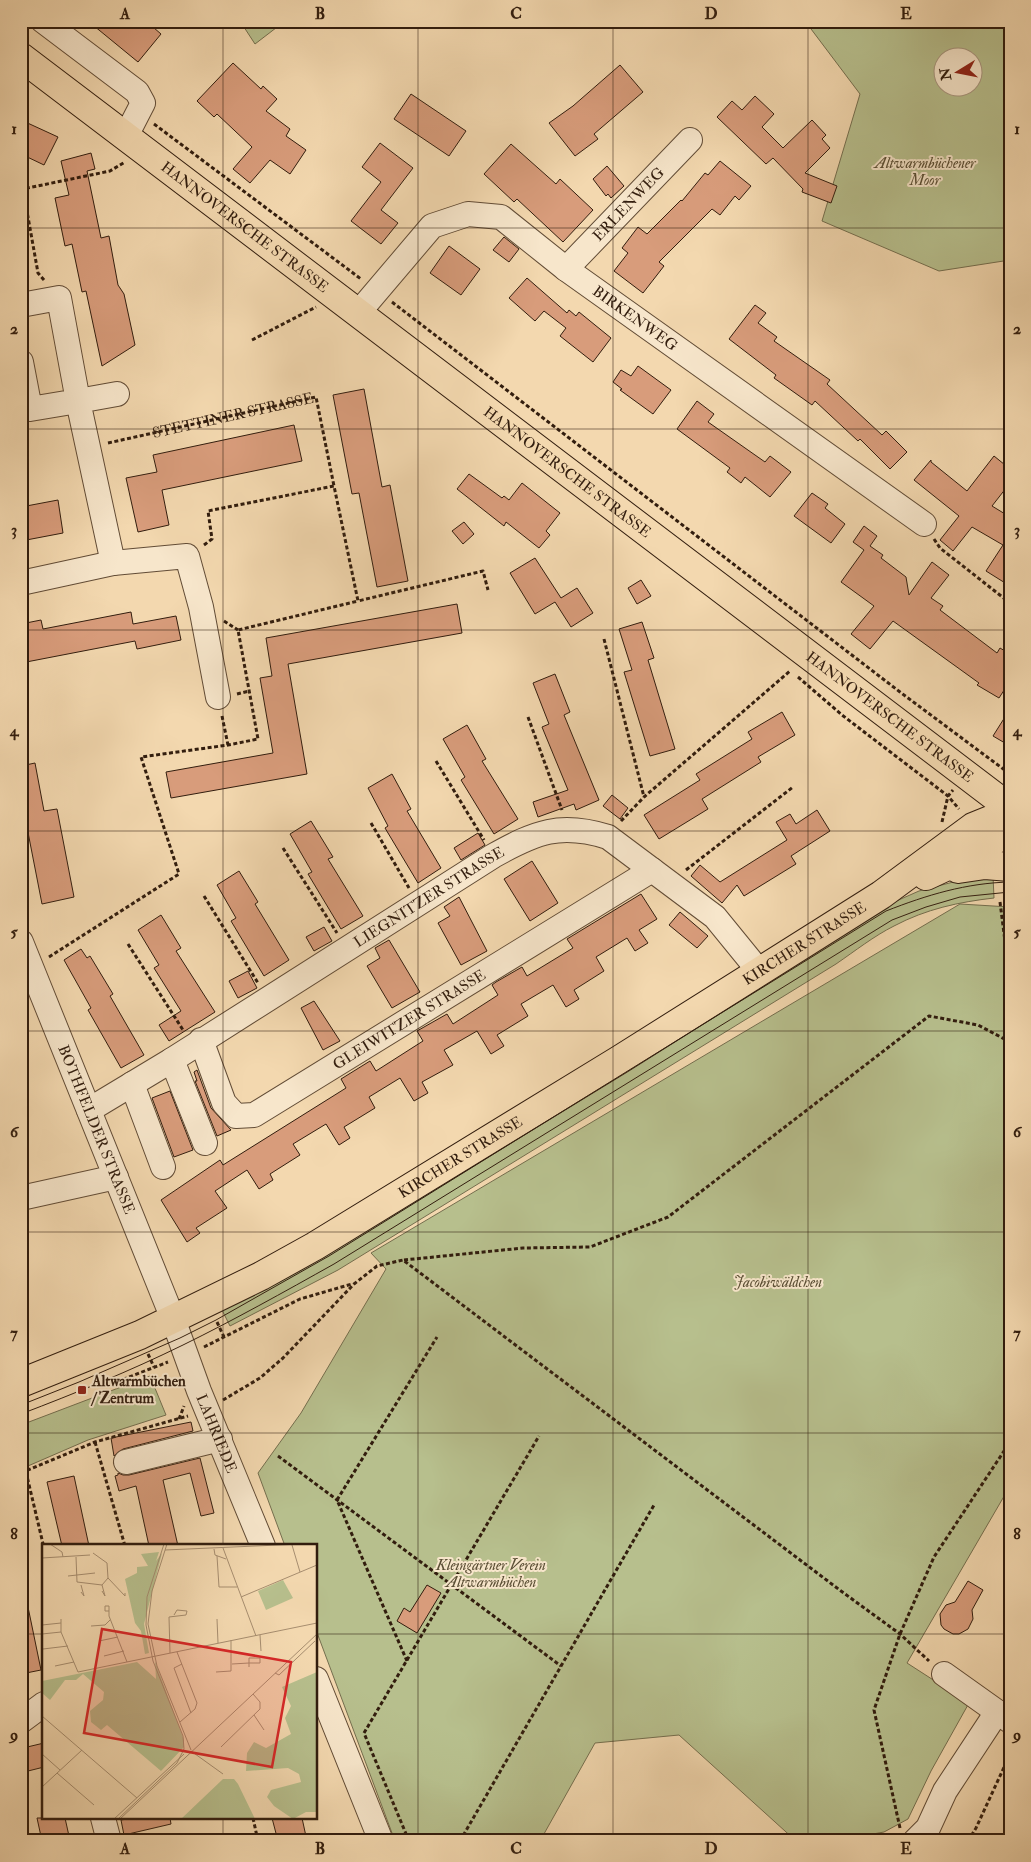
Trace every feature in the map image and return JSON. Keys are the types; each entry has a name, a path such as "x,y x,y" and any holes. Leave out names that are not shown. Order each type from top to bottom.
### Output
{"main road":[{"name":"HANNOVERSCHE STRASSE","path":"21,57 126,149 359,312 1010,808"},
{"name":"KIRCHER STRASSE","path":"21,1383 72,1364 173,1319 261,1276 315,1246 881,895 973,827 1010,812"},
{"name":"KIRCHER STRASSE","path":"881,895 932,874 988,846 1003,830 1010,817"},
{"name":"KIRCHER STRASSE","path":"932,874 985,865 1010,867"}],"street":[{"path":"43,21 137,92 142,103 126,149"},
{"name":"ERLENWEG","path":"566,269 690,140"},
{"name":"BIRKENWEG","path":"359,312 432,226 468,214 501,217 566,269 924,524"},
{"path":"21,305 59,298 78,401 113,563"},
{"path":"21,362 26,411 117,394"},
{"path":"21,584 113,563 187,556 201,607 218,697"},
{"name":"LIEGNITZER STRASSE","path":"89,1110 172,1060 493,856 520,840 543,832 569,829 588,831 608,837 715,917 759,971"},
{"name":"GLEIWITZER STRASSE","path":"197,1043 224,1103 236,1116 254,1115 661,876"},
{"name":"BOTHFELDER STRASSE","path":"21,942 173,1319"},
{"path":"172,1060 205,1143"},
{"path":"132,1084 163,1167"},
{"path":"21,1198 116,1177"},
{"name":"LAHRIEDE","path":"173,1319 262,1544"},
{"path":"126,1462 220,1439"},
{"path":"908,1836 928,1828 945,1791 1003,1717 944,1674"},
{"path":"318,1684 380,1841"},
{"path":"21,1721 42,1705"},
{"path":"104,1820 109,1841"}],"path":[{"path":"139,113 377,291 892,686 1010,774"},
{"path":"59,298 38,274 23,189 110,171 126,149"},
{"path":"252,340 316,307"},
{"name":"STETTINER STRASSE","path":"89,447 316,396 358,601"},
{"path":"187,556 212,539 208,511 334,486"},
{"path":"924,524 940,548 1010,603"},
{"path":"31,969 179,874 141,756 228,745 258,739 238,630 482,571 488,590"},
{"path":"604,639 644,797"},
{"path":"608,837 644,797 790,670"},
{"path":"528,717 569,829"},
{"path":"436,761 493,856"},
{"path":"661,876 793,787"},
{"path":"371,823 418,903"},
{"path":"283,848 347,948"},
{"path":"204,896 267,998"},
{"path":"1000,902 1007,957 1010,960"},
{"path":"128,944 197,1043"},
{"path":"21,1473 95,1442 208,1411 234,1392 260,1378 283,1358 354,1284 377,1266 404,1260 523,1248 590,1246 668,1217 929,1016 978,1026 1010,1042"},
{"path":"404,1260 900,1634 944,1674"},
{"path":"111,1384 187,1355 300,1299 354,1284"},
{"path":"337,1500 437,1337"},
{"path":"409,1841 364,1733 539,1436"},
{"path":"95,1442 124,1544"},
{"path":"908,1836 874,1710 900,1634 934,1557 1010,1442"},
{"path":"278,1456 561,1666"},
{"path":"26,1472 43,1544"},
{"path":"337,1500 407,1661"},
{"path":"460,1841 654,1505"},
{"path":"968,1841 1006,1763 1010,1760"},
{"path":"253,1820 258,1841"}],"green space":[{"path":"240,21 285,21 255,44"},
{"name":"Altwarmbüchener Moor","path":"805,21 1010,21 1010,260 939,271 822,221 860,94"},
{"path":"993,876 994,898 955,904 930,911 887,930 836,964 338,1270 230,1326 220,1306 885,906 919,891 957,881"},
{"path":"960,904 1010,907 1010,1486 907,1663 969,1703 931,1771 908,1819 884,1832 834,1841 796,1841 679,1735 595,1743 540,1841 395,1841 318,1635 318,1544 284,1544 258,1473 301,1413 386,1269 371,1253"},
{"path":"150,1376 166,1415 88,1440 21,1469 21,1425"}],"building":[{"path":"88,21 146,21 161,34 138,62"},
{"path":"233,63 261,89 263,86 277,99 266,111 290,129 286,136 306,150 290,174 270,160 250,183 233,169 252,147 217,114 214,117 197,101"},
{"path":"620,65 643,92 594,134 598,139 575,156 549,123 573,106"},
{"path":"411,94 466,131 449,156 394,119"},
{"path":"755,96 774,114 762,127 783,148 812,120 826,135 822,139 830,148 805,173 837,186 831,203 802,192 803,189 773,158 766,164 717,117 732,101 742,110"},
{"path":"21,120 58,137 44,165 21,154"},
{"path":"380,143 413,168 381,210 398,223 381,244 351,221 381,182 362,167"},
{"path":"511,144 556,184 560,179 593,210 563,242 517,199 514,202 484,174"},
{"path":"91,153 95,169 87,171 101,238 109,236 118,285 124,294 135,345 102,366 86,291 82,292 72,244 65,246 55,198 69,195 61,161"},
{"path":"720,161 751,186 739,200 735,196 720,215 712,209 659,262 664,266 643,293 614,271 628,253 622,248 638,227 647,234 682,201 705,173 708,175"},
{"path":"607,166 624,186 611,198 608,194 606,196 593,179"},
{"path":"504,237 519,249 509,262 493,250"},
{"path":"449,246 480,269 461,295 430,273"},
{"path":"527,278 567,313 569,310 576,316 579,312 611,338 593,362 560,336 566,328 544,311 535,321 509,298"},
{"path":"755,305 766,313 758,323 777,337 774,341 830,380 827,384 882,435 886,431 907,452 890,469 860,439 858,441 815,401 812,405 774,378 776,375 729,339"},
{"path":"638,366 671,390 653,414 620,390 622,389 613,382 621,370 631,376"},
{"path":"364,389 382,487 390,485 408,581 377,587 359,493 352,494 333,395"},
{"path":"697,401 714,414 708,422 765,462 770,456 791,472 770,497 745,477 741,483 727,472 730,468 677,429"},
{"path":"294,425 302,461 162,490 169,525 138,532 126,478 157,472 153,455"},
{"path":"994,456 1010,469 1010,483 992,506 1010,517 1010,586 986,571 1003,545 972,527 953,551 940,540 959,516 914,480 931,460 931,462 967,491"},
{"path":"469,474 502,498 504,496 509,500 522,483 560,513 546,531 550,535 539,548 506,522 504,526 457,489"},
{"path":"812,493 828,504 825,508 845,524 831,543 794,516"},
{"path":"58,500 63,533 21,541 21,507"},
{"path":"464,522 474,534 463,544 452,531"},
{"path":"864,526 877,536 870,546 883,555 881,558 906,577 909,595 932,562 949,575 931,598 943,606 940,610 997,653 1000,648 1010,654 1010,681 999,698 977,685 979,683 893,621 870,649 851,634 874,606 841,582 864,550 853,542"},
{"path":"535,558 561,598 577,588 593,613 571,627 555,602 535,614 510,573"},
{"path":"641,580 651,596 637,604 628,588"},
{"path":"457,604 462,633 288,664 307,774 171,798 166,772 273,753 260,678 272,676 266,638"},
{"path":"131,612 133,624 176,616 181,640 137,649 135,641 21,663 21,624 41,620 43,629"},
{"path":"642,622 654,658 648,660 675,749 650,756 624,672 632,670 619,629"},
{"path":"555,674 570,712 564,715 599,800 576,810 574,804 538,817 533,802 568,790 542,727 549,724 533,683"},
{"path":"1010,709 1010,746 993,736"},
{"path":"782,712 795,735 758,757 761,762 702,799 708,809 659,839 644,815 700,780 696,774 752,739 748,732"},
{"path":"467,725 486,759 482,761 518,819 494,834 461,780 465,777 443,739"},
{"path":"35,763 44,811 57,809 74,897 42,904 25,817 21,818 21,766"},
{"path":"392,774 411,809 407,811 441,868 418,883 385,828 388,826 368,788"},
{"path":"612,795 628,808 620,819 603,806"},
{"path":"817,810 830,831 791,856 796,864 744,896 737,885 722,903 691,876 700,865 720,882 787,840 776,822 790,814 796,824"},
{"path":"311,821 333,857 328,859 363,916 341,929 308,874 312,872 290,834"},
{"path":"478,833 485,845 461,860 454,848"},
{"path":"532,861 558,903 530,921 504,879"},
{"path":"239,871 258,902 255,904 289,960 264,976 231,921 236,918 217,885"},
{"path":"641,894 657,919 639,930 648,943 635,951 627,938 596,957 604,971 574,990 579,999 566,1007 553,985 521,1004 528,1016 497,1035 504,1046 491,1054 477,1031 444,1050 453,1065 422,1082 428,1093 414,1101 400,1078 369,1097 375,1108 344,1127 350,1138 339,1145 326,1124 293,1144 300,1155 270,1174 273,1180 259,1189 247,1170 215,1191 227,1208 196,1228 200,1233 187,1242 161,1200 220,1160 223,1165 346,1088 341,1079 370,1061 376,1071 423,1041 417,1031 447,1014 453,1024 498,995 492,985 496,982 522,967 527,976 573,948 567,939"},
{"path":"459,897 487,951 461,965 438,923 450,916 444,907"},
{"path":"680,912 708,936 697,948 669,925"},
{"path":"161,915 181,948 176,951 215,1012 169,1041 159,1025 181,1011 154,968 159,965 138,930"},
{"path":"324,927 332,941 314,951 306,937"},
{"path":"389,940 420,992 392,1008 367,966 380,958 375,948"},
{"path":"81,949 87,958 90,956 113,994 110,996 144,1055 121,1068 88,1010 91,1008 64,960"},
{"path":"248,971 257,988 238,998 229,981"},
{"path":"314,1001 340,1041 323,1050 301,1008"},
{"path":"197,1070 211,1108 231,1130 217,1136 195,1081 197,1081 194,1072"},
{"path":"170,1091 193,1150 174,1157 152,1098"},
{"path":"191,1422 193,1431 123,1449 114,1456 111,1438"},
{"path":"200,1458 214,1513 201,1516 190,1473 163,1480 178,1544 149,1544 136,1486 119,1491 115,1476 118,1473 129,1475"},
{"path":"74,1476 89,1544 62,1544 47,1482"},
{"path":"968,1581 983,1590 972,1610 973,1619 968,1629 959,1634 953,1634 941,1625 940,1614 946,1605 955,1602"},
{"path":"427,1585 441,1593 417,1633 397,1621 404,1608 410,1612"},
{"path":"28,1607 41,1670 21,1674 21,1608"},
{"path":"42,1743 42,1768 28,1771 23,1748"},
{"path":"37,1818 42,1818 42,1820 65,1820 69,1836 51,1841 42,1841"},
{"path":"121,1820 170,1820 171,1824 124,1835"},
{"path":"273,1820 302,1820 307,1841 278,1841"}],"tram line":[{"path":"21,1405 180,1338 216,1320 329,1256 886,911 962,887 1010,882"},
{"path":"21,1414 163,1355 240,1316 334,1264 892,920 960,897 1010,892"}],"place":[{"name":"Altwarmbüchen / Zentrum","path":"82,1390"}],"park label":[{"name":"Jacobiwäldchen","path":"778,1282"},
{"name":"Kleingärtner Verein Altwarmbüchen","path":"491,1574"}]}
